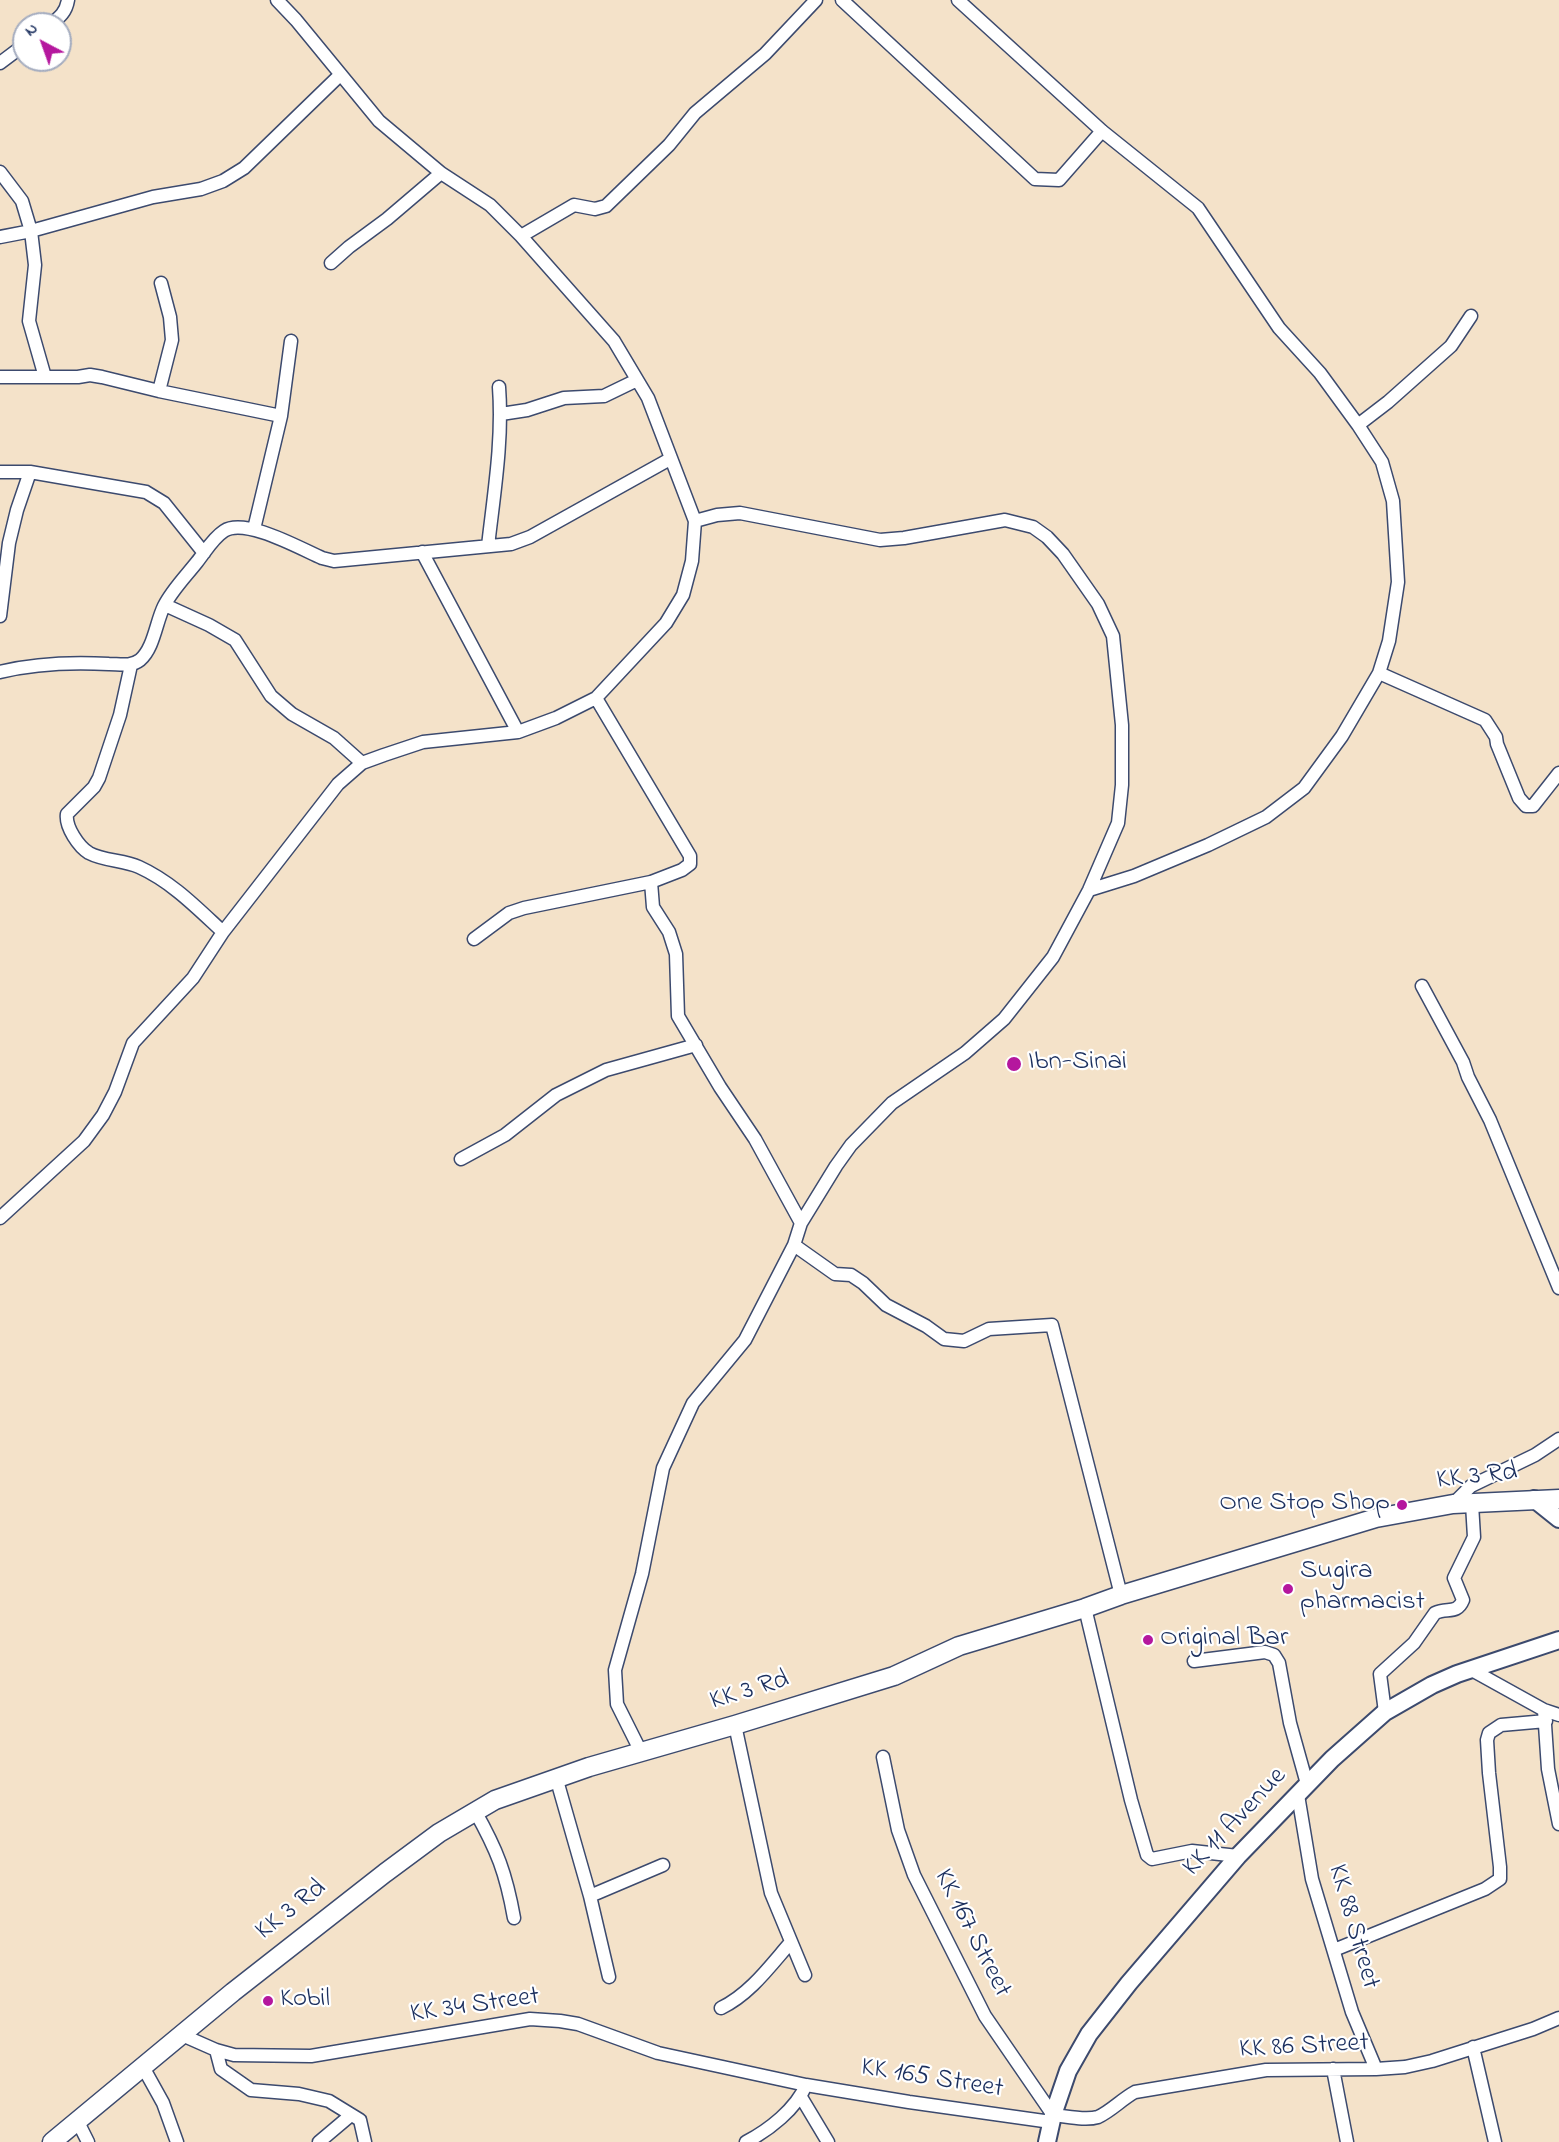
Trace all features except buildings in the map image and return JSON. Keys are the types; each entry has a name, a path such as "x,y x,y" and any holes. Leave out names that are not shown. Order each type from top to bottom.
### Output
{"highway":[{"name":"KK 3 Rd","path":"52,2142 232,1992 385,1873 439,1833 495,1800 556,1777 894,1676 959,1646 1376,1518 1453,1504 1559,1499"}],"main road":[{"path":"1534,1499 1559,1519"},
{"name":"KK 11 Avenue","path":"1047,2142 1052,2118 1068,2071 1089,2034 1238,1856 1332,1759 1385,1712 1432,1685 1470,1669 1559,1640"}],"street":[{"path":"0,1218 84,1141 104,1115 133,1042 193,978 223,932 338,784 362,763 423,742 518,732 556,718 596,698 666,623 683,595 692,561 695,521 648,398 614,341 521,236 490,205 441,172 379,122 277,0"},
{"path":"521,236 574,205 594,209 606,206 669,145 695,113 765,54 816,0"},
{"path":"842,0 1035,179 1059,180 1102,131"},
{"path":"958,0 1102,131 1198,208 1279,328 1320,373 1358,425 1382,462 1393,501 1398,582 1389,641 1379,672 1342,736 1304,788 1266,817 1208,845 1134,876 1089,890"},
{"path":"0,237 31,231 153,197 178,195 223,181 244,168 340,75"},
{"path":"0,172 22,201 31,231 35,265 29,321 45,377"},
{"path":"331,263 441,172"},
{"path":"159,391 172,340 170,318 161,283"},
{"path":"1358,425 1388,402 1451,346 1471,316"},
{"path":"254,529 281,416 291,341"},
{"path":"0,377 90,375 281,416"},
{"path":"501,414 527,410 564,398 604,396 637,380"},
{"path":"488,546 499,455 500,387"},
{"path":"0,672 22,666 72,662 131,664 140,659 147,650 165,605 225,529 238,527 254,529 334,561 511,544 530,537 670,459"},
{"path":"0,472 30,472 146,492 164,503 204,553"},
{"path":"0,616 9,543 30,472"},
{"path":"641,1752 616,1704 615,1670 642,1574 663,1468 693,1402 745,1340 794,1245 801,1224 851,1145 892,1103 965,1053 1004,1019 1053,957 1089,890 1118,823 1121,794 1122,725 1113,636 1098,604 1063,554 1047,537 1033,527 1005,520 904,538 879,540 740,513 717,515 695,521"},
{"path":"422,552 518,732"},
{"path":"165,605 235,640 271,696 292,714 334,738 362,763"},
{"path":"131,664 120,715 99,778 94,787 67,814 66,820 80,845 90,853 105,859 127,862 151,873 169,884 223,932"},
{"path":"1379,672 1485,720 1496,737 1519,798 1526,806 1533,806 1539,801 1559,773"},
{"path":"474,939 509,913 651,882 682,870 690,864 690,856 596,698"},
{"path":"651,882 653,907 669,932 676,954 678,1016 720,1087 755,1139 801,1224"},
{"path":"1422,986 1463,1062 1490,1120 1559,1288"},
{"path":"461,1159 505,1135 556,1095 606,1070 696,1045"},
{"path":"794,1245 835,1274 851,1275 886,1305 926,1326 944,1339 964,1341 989,1329 1052,1325 1120,1595"},
{"path":"1453,1504 1471,1486 1535,1455 1559,1439"},
{"path":"1385,1712 1380,1674 1414,1642 1435,1613 1440,1610 1453,1611 1461,1606 1463,1600 1454,1578 1474,1537 1472,1504"},
{"path":"1085,1608 1128,1789 1147,1855 1152,1859 1192,1851 1238,1856"},
{"name":"KK 88 Street","path":"1194,1662 1265,1652 1274,1655 1279,1663 1302,1789 1312,1879 1355,2021 1376,2069"},
{"path":"1470,1669 1545,1715"},
{"path":"1545,1715 1548,1769 1559,1824"},
{"path":"1334,1950 1485,1889 1500,1879 1489,1773 1487,1740 1489,1733 1501,1725 1545,1715 1559,1715"},
{"path":"735,1725 771,1893 805,1975"},
{"name":"KK 167 Street","path":"883,1757 898,1830 914,1875 985,2016 1052,2118"},
{"path":"556,1777 590,1896 609,1977"},
{"path":"475,1811 492,1842 507,1878 514,1918"},
{"path":"590,1896 663,1865"},
{"path":"721,2008 738,1999 791,1942"},
{"name":"KK 86 Street","path":"1052,2118 1091,2118 1098,2116 1123,2098 1148,2088 1266,2070 1376,2069 1419,2064 1533,2029 1559,2018"},
{"name":"KK 34 Street","path":"182,2035 234,2055 311,2056 530,2019 578,2024 634,2046 804,2091"},
{"path":"1473,2047 1496,2142"},
{"path":"216,2050 221,2068 251,2090 299,2094 329,2101 360,2120 365,2142"},
{"path":"143,2067 163,2103 177,2142"},
{"path":"1333,2069 1347,2142"},
{"path":"746,2142 763,2132 804,2091 828,2142"},
{"name":"KK 165 Street","path":"804,2091 1052,2118"},
{"path":"319,2142 351,2115"},
{"path":"78,2122 88,2142"}],"place":[{"name":"Ibn-Sinai","path":"1014,1064"},
{"name":"One Stop Shop","path":"1402,1505"},
{"name":"Sugira pharmacist","path":"1288,1589"},
{"name":"Original Bar","path":"1148,1640"},
{"name":"Kobil","path":"268,2001"}]}
